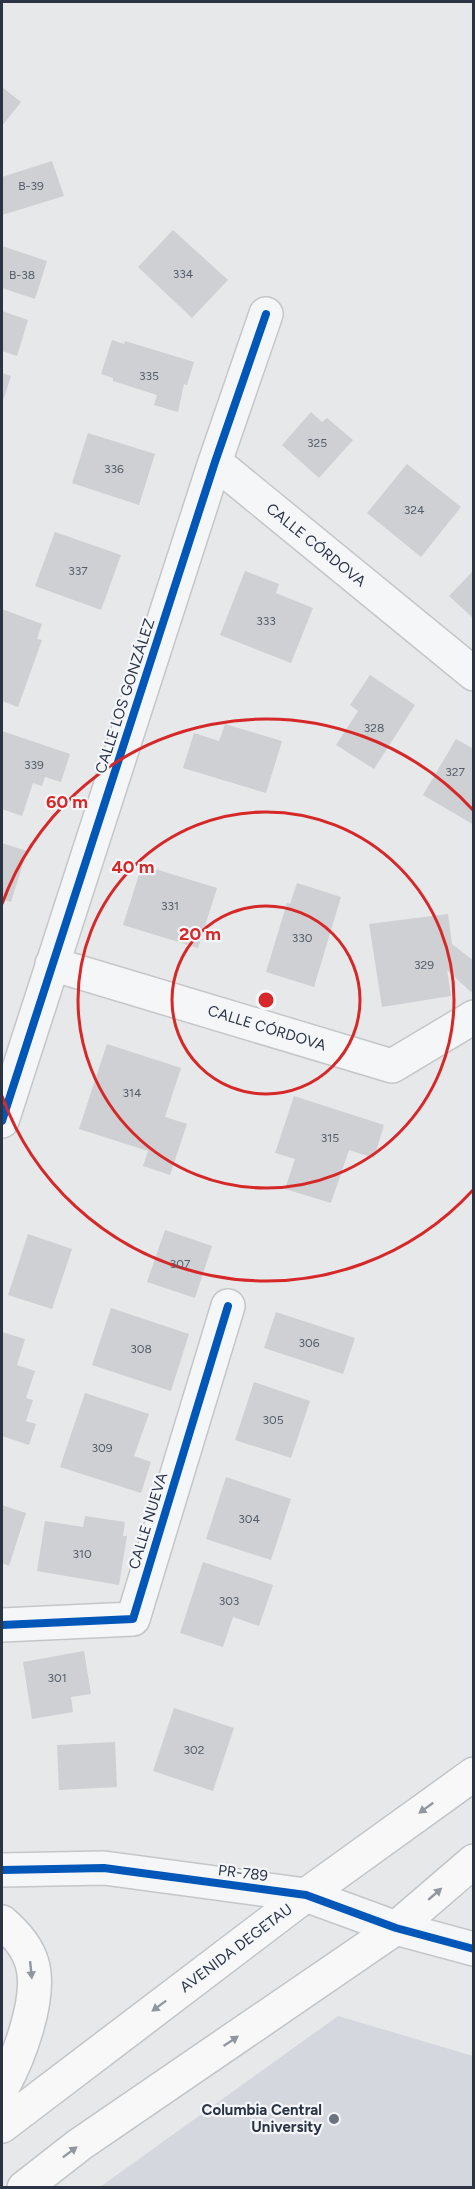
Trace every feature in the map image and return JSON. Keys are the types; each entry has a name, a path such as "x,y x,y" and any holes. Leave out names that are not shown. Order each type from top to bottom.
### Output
{"main road":[{"name":"AVENIDA DEGETAU","path":"2,2126 306,1895 474,1774"},
{"path":"24,2187 79,2145 396,1928 474,1861"},
{"path":"2,1922 17,1934 32,1964 32,2010 22,2043 2,2088"}],"street":[{"name":"CALLE LOS GONZÁLEZ","path":"2,1121 215,462 266,314"},
{"name":"CALLE CÓRDOVA","path":"215,462 474,674"},
{"name":"CALLE CÓRDOVA","path":"52,964 392,1066 474,1017"},
{"name":"CALLE NUEVA","path":"2,1625 133,1619 228,1306"},
{"name":"PR-789","path":"2,1870 104,1868 306,1895 396,1928 474,1949"}],"shaded area":[{"name":"Columbia Central University","path":"338,2016 473,2056 473,2187 100,2187"}],"building":[{"path":"2,87 21,102 2,126"},
{"path":"52,161 64,196 2,215 2,177"},
{"path":"173,230 228,280 192,318 138,267"},
{"path":"2,246 47,261 35,299 2,288"},
{"path":"2,311 28,320 17,356 2,351"},
{"path":"112,340 124,344 125,341 194,362 187,385 184,384 178,412 154,405 157,395 113,381 113,378 101,374"},
{"path":"2,373 11,376 2,404"},
{"path":"311,412 322,422 327,418 353,440 319,478 282,445"},
{"path":"88,433 155,454 139,505 72,483"},
{"path":"407,464 461,507 421,557 367,513"},
{"path":"55,532 121,555 101,610 35,586"},
{"path":"474,570 474,619 449,596"},
{"path":"245,571 279,584 276,593 313,608 291,663 220,635"},
{"path":"2,609 42,624 37,639 42,640 18,707 2,701"},
{"path":"370,675 415,705 374,769 336,745 358,711 350,705"},
{"path":"225,724 282,741 266,793 183,768 194,733 219,741"},
{"path":"2,731 70,754 61,782 45,777 42,786 33,783 22,816 2,809"},
{"path":"456,739 474,749 474,825 423,795"},
{"path":"2,843 27,851 11,902 2,899"},
{"path":"142,865 217,888 198,948 123,925"},
{"path":"297,883 341,897 314,987 266,972 287,903 290,904"},
{"path":"448,914 452,944 474,961 474,990 471,992 447,970 451,996 382,1007 369,924"},
{"path":"107,1044 181,1068 165,1117 187,1124 170,1175 143,1166 148,1151 79,1129"},
{"path":"294,1096 384,1125 374,1158 349,1150 331,1203 285,1189 295,1159 275,1153"},
{"path":"165,1230 212,1246 195,1298 147,1282"},
{"path":"28,1234 72,1249 52,1309 8,1295"},
{"path":"111,1308 189,1334 171,1391 92,1365"},
{"path":"276,1312 355,1338 343,1374 264,1348"},
{"path":"2,1332 25,1339 17,1365 35,1371 26,1398 33,1400 26,1421 36,1424 29,1445 2,1436"},
{"path":"254,1382 310,1401 291,1458 235,1440"},
{"path":"85,1393 149,1414 134,1456 151,1462 141,1493 60,1467"},
{"path":"226,1477 291,1499 271,1560 206,1539"},
{"path":"2,1505 26,1513 9,1566 2,1563"},
{"path":"85,1516 125,1522 123,1536 127,1536 119,1585 37,1571 45,1521 83,1527"},
{"path":"203,1562 273,1585 259,1626 233,1617 223,1647 180,1633"},
{"path":"84,1651 91,1694 71,1697 73,1712 32,1719 23,1662"},
{"path":"174,1708 234,1728 213,1791 153,1771"},
{"path":"115,1742 117,1787 59,1790 57,1745"}],"cycle path":[{"path":"2,1121 215,462 266,314"},
{"path":"2,1625 133,1619 228,1306"},
{"path":"2,1870 104,1868 306,1895 396,1928 474,1949"}],"place":[{"name":"Columbia Central University","path":"334,2119"}]}
